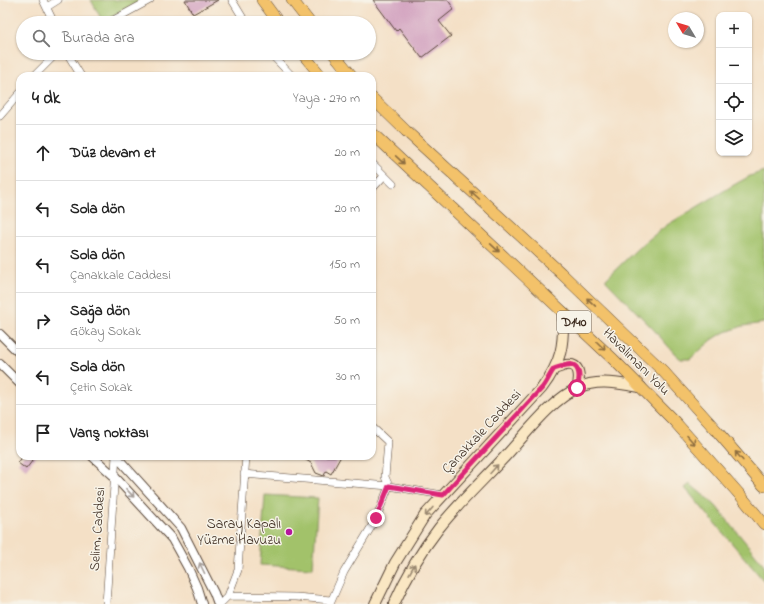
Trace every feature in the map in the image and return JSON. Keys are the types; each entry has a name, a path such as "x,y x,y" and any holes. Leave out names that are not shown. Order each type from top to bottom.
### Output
{"highway":[{"path":"262,0 274,16"},
{"path":"292,0 305,16"},
{"path":"308,60 318,72"},
{"path":"339,60 349,72"},
{"name":"Havalimanı Yolu","path":"376,102 396,123 566,278 663,371 764,486"},
{"name":"Havalimanı Yolu","path":"376,137 593,339 675,422 764,524"}],"main road":[{"name":"Çanakkale Caddesi","path":"375,604 395,563 409,539 426,515 542,388 558,361 563,342 563,312"},
{"path":"554,369 568,364 577,368 580,373 580,380 577,388"},
{"path":"394,604 416,562 447,519 559,400 577,388 594,383 603,382 641,387"}],"street":[{"path":"51,16 45,3 58,0"},
{"path":"121,16 150,0"},
{"path":"232,0 242,16"},
{"path":"38,72 50,60"},
{"path":"71,60 78,72"},
{"path":"277,60 288,72"},
{"path":"0,116 16,98"},
{"path":"376,167 393,184"},
{"path":"376,185 384,176"},
{"path":"0,334 16,350"},
{"path":"0,364 16,380"},
{"path":"228,596 296,597 330,602 344,572 376,518 389,486 385,477 388,442 376,430"},
{"path":"96,460 115,477 172,538 188,568 202,604"},
{"name":"Selim. Caddesi","path":"106,604 116,460"},
{"path":"120,460 181,528 219,604 228,596 238,570 246,460"},
{"path":"244,474 389,486 443,495"}],"green space":[{"path":"91,0 142,0 114,16 100,16"},
{"path":"764,171 764,323 743,326 723,333 712,340 690,359 681,359 606,281 606,279 638,248 667,225 732,186 750,176"},
{"path":"690,484 715,505 764,565 764,581 685,488"},
{"name":"Saray Kapalı Yüzme Havuzu","path":"265,495 318,498 313,568 260,565"}],"building":[{"path":"185,0 218,0 193,14"},
{"path":"373,0 448,0 454,9 439,21 451,36 422,58 399,28 396,31"},
{"path":"20,460 33,460 26,469 18,463"},
{"path":"306,460 339,460 331,474 326,471 324,476 316,473 311,463"}],"place":[{"name":"Saray Kapalı Yüzme Havuzu","path":"289,532"}],"route":[{"path":"376,518 389,486 443,495 542,388 554,369 568,364 577,368 580,373 580,380 577,388"}]}
